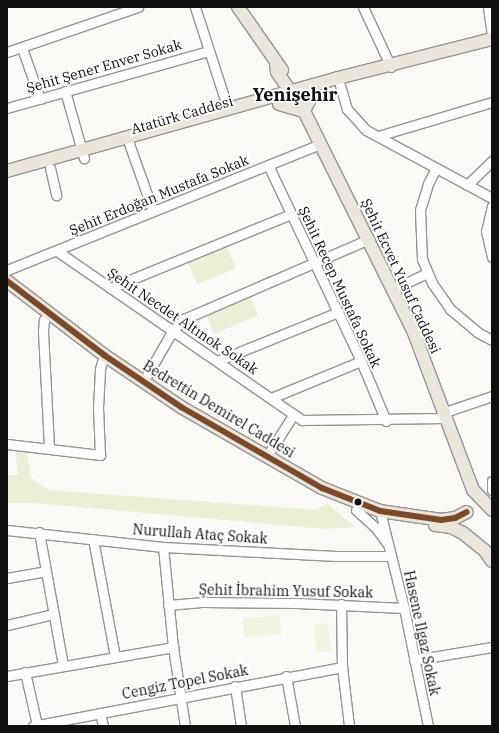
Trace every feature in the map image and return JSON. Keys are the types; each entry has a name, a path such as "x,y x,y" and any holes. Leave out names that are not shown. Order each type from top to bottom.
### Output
{"main road":[{"name":"Şehit Ecvet Yusuf Caddesi","path":"238,7 276,68 288,79 369,239 414,333 443,416 473,490 492,510"},
{"name":"Atatürk Caddesi","path":"7,171 82,155 278,100 388,67 492,39"},
{"name":"Atatürk Caddesi","path":"313,89 340,85 388,67"},
{"path":"276,68 295,94"},
{"path":"276,68 278,100 304,111 313,89 302,86 288,79"},
{"name":"Atatürk Caddesi","path":"128,142 228,109 278,100"},
{"name":"Atatürk Caddesi","path":"7,178 50,168 82,155"},
{"name":"Bedrettin Demirel Caddesi","path":"7,281 104,356 181,407 322,488 356,510 446,526 456,530 475,542"},
{"name":"Şehit Ecvet Yusuf Caddesi","path":"465,472 469,496 464,526 475,542"},
{"name":"Bedrettin Demirel Caddesi","path":"322,488 381,515 441,520 455,518 479,506 492,510"},
{"path":"475,542 492,560"}],"street":[{"path":"7,52 138,7"},
{"path":"195,7 228,109"},
{"path":"363,7 388,67"},
{"path":"488,7 492,34"},
{"path":"22,48 40,99"},
{"name":"Şehit Şener Enver Sokak","path":"7,108 208,51"},
{"path":"340,85 351,116 366,130 492,198"},
{"path":"65,91 82,155"},
{"path":"378,136 492,102"},
{"path":"128,142 153,211"},
{"name":"Şehit Erdoğan Mustafa Sokak","path":"7,270 57,252 153,211 321,144"},
{"path":"467,184 492,160"},
{"name":"Şehit Recep Mustafa Sokak","path":"268,165 361,361 386,421"},
{"path":"50,168 56,195"},
{"path":"436,168 428,184 420,210 421,253 427,273 450,309 477,332 492,340"},
{"path":"492,206 486,231 492,257"},
{"path":"110,288 291,214"},
{"path":"143,382 173,330 184,319 201,310 369,239"},
{"name":"Şehit Necdet Altınok Sokak","path":"57,252 218,361 293,415 313,422 386,421 443,416 492,396"},
{"path":"393,289 427,273"},
{"path":"218,361 338,312"},
{"path":"49,313 44,320 43,332 49,447"},
{"path":"7,444 49,447 100,455 98,408 100,369 104,356"},
{"path":"271,398 361,361"},
{"path":"267,456 293,415"},
{"path":"492,481 492,490"},
{"name":"Hasene Ilgaz Sokak","path":"356,510 376,528 389,546"},
{"name":"Hasene Ilgaz Sokak","path":"381,515 404,608 428,726"},
{"name":"Nurullah Ataç Sokak","path":"7,530 38,532 163,547 336,556 391,556"},
{"path":"38,532 63,665"},
{"path":"93,539 115,656"},
{"path":"163,547 173,647 185,726"},
{"path":"7,578 45,571"},
{"name":"Şehit İbrahim Yusuf Sokak","path":"168,605 204,602 340,604 404,608"},
{"path":"340,604 342,667 349,726"},
{"path":"7,625 53,614"},
{"path":"7,676 173,647"},
{"path":"414,660 492,647"},
{"name":"Cengiz Topel Sokak","path":"35,726 180,696 342,667"},
{"path":"26,672 35,726"},
{"path":"286,676 295,726"},
{"path":"234,686 241,726"},
{"path":"100,713 103,726"}],"green space":[{"path":"226,245 236,268 197,284 187,261"},
{"path":"250,296 258,315 214,334 206,315"},
{"path":"14,444 26,445 31,478 48,490 317,510 327,503 355,527 325,529 34,503 7,503 7,475 18,475"},
{"path":"279,615 281,634 244,638 242,619"},
{"path":"328,623 331,651 317,652 314,624"}],"transit line":[{"path":"7,281 104,355 181,407 322,488 380,511 441,520 455,518 467,512"}],"district":[{"name":"Yenişehir","path":"295,95"}]}
